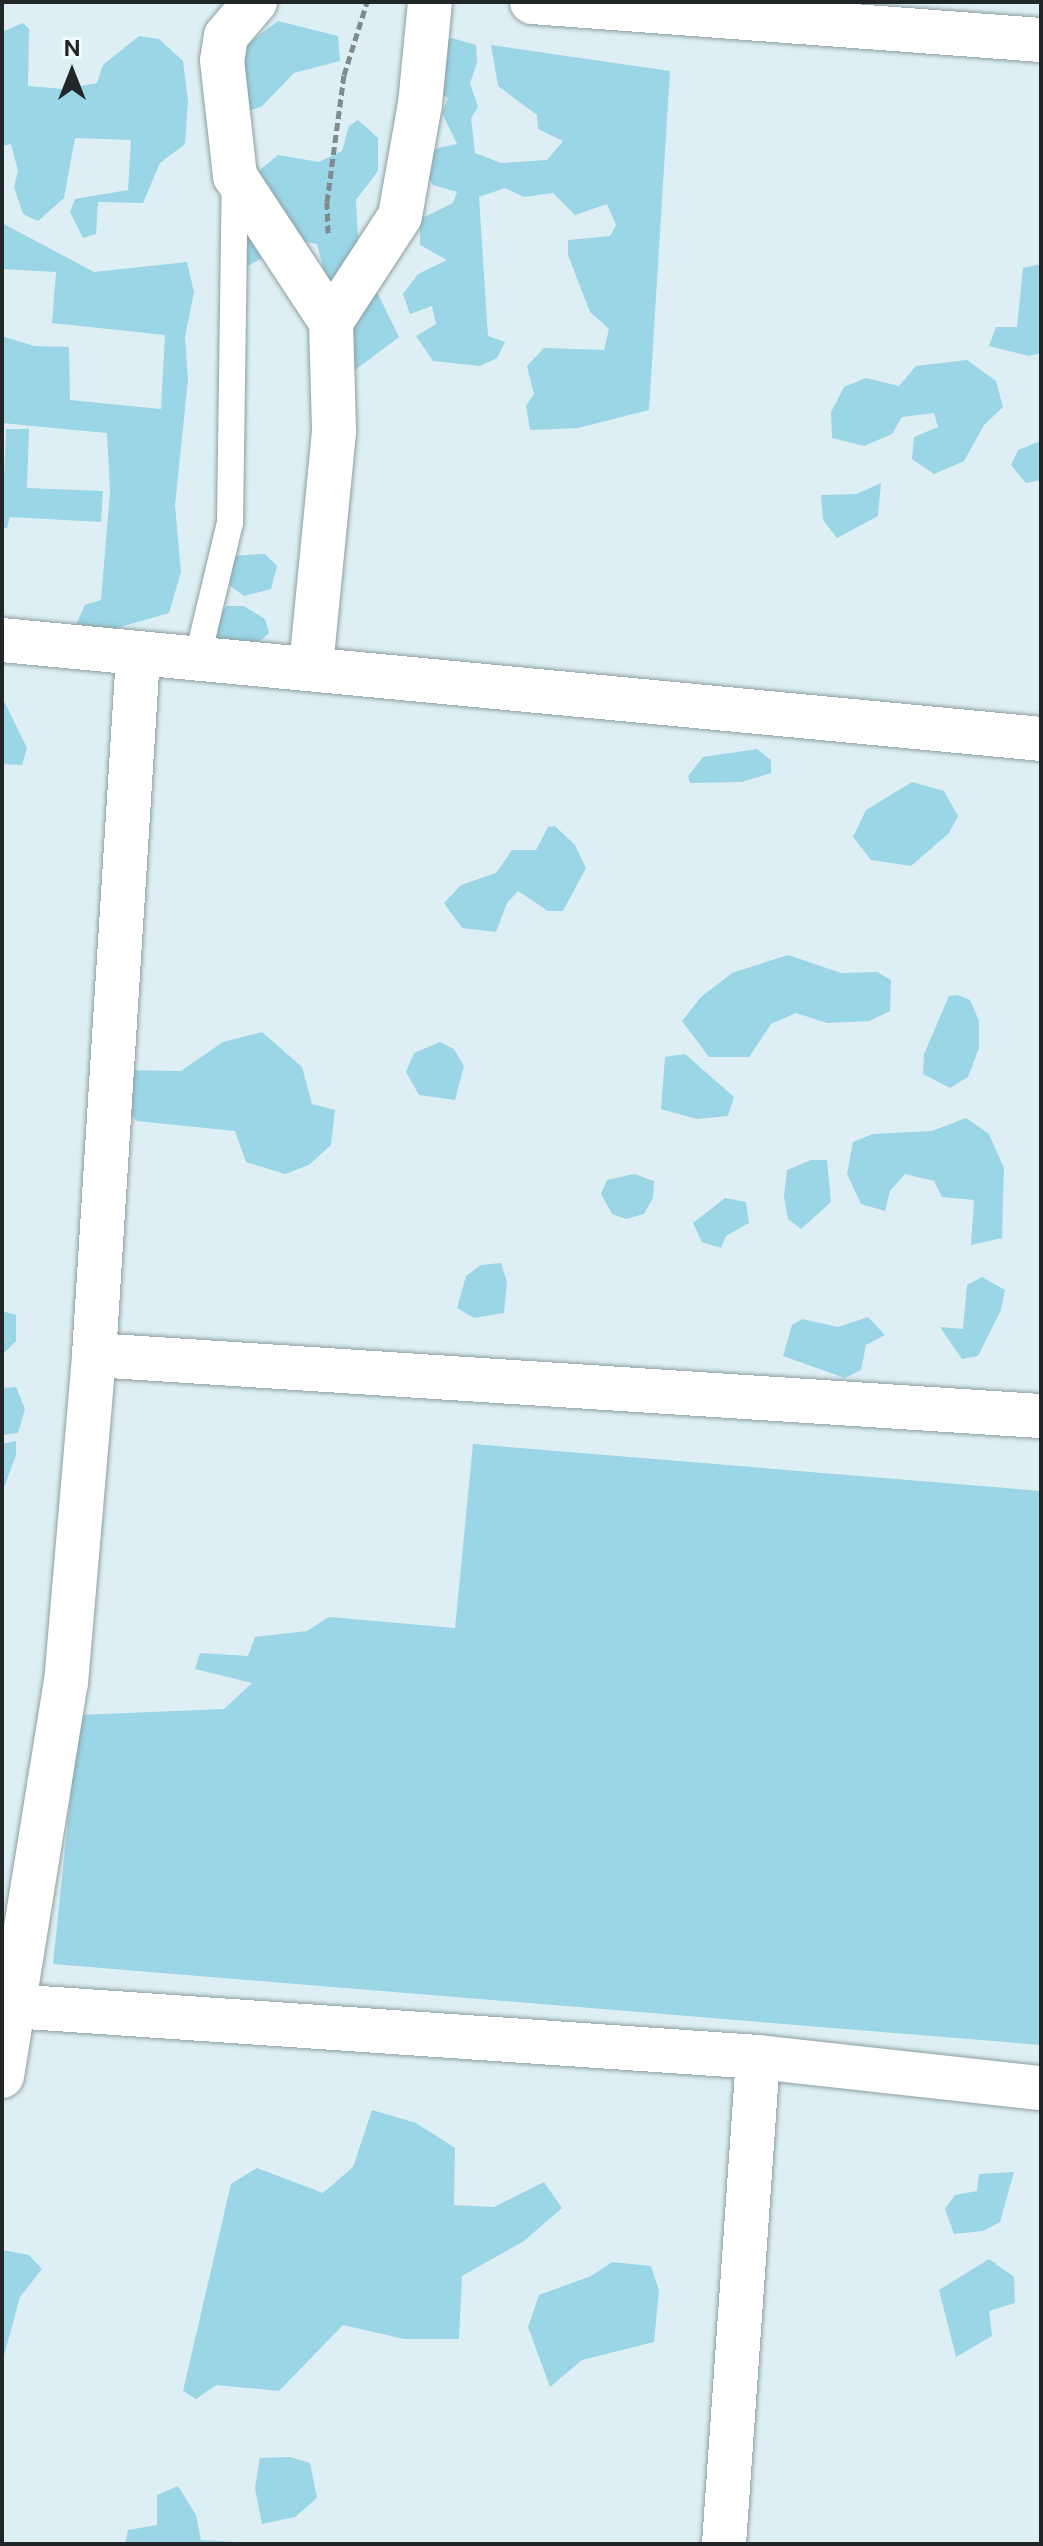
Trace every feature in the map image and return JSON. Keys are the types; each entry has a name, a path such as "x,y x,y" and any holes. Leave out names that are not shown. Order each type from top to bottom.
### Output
{"street":[{"path":"255,2 226,36 222,60 235,176 331,322 334,432 311,667"},
{"path":"331,322 400,216 420,104 430,2"},
{"path":"532,2 869,15 1041,40"},
{"path":"2,640 138,656 311,667 1041,739"},
{"path":"2,2076 66,1683 94,1355 138,656"},
{"path":"94,1355 1040,1405"},
{"path":"12,2006 758,2057 1041,2088"},
{"path":"724,2544 758,2057"}],"lane":[{"path":"197,660 230,523 235,176"}],"path":[{"path":"328,247 327,202 344,75 367,2"}],"shaded area":[{"path":"278,21 338,36 340,61 294,73 261,107 233,115 237,52"},
{"path":"23,23 29,29 28,86 63,89 97,83 103,65 139,36 159,39 183,61 188,101 185,144 160,163 143,203 98,202 96,234 83,238 70,212 75,199 128,190 131,140 75,138 64,198 38,221 23,214 14,187 18,171 11,144 2,146 2,32"},
{"path":"452,38 476,45 477,63 470,83 478,107 471,118 475,153 501,163 547,160 563,141 538,129 537,115 498,86 491,45 670,71 649,410 578,428 530,430 526,406 534,394 527,366 544,348 604,350 609,329 590,312 568,255 568,240 610,236 616,225 607,204 575,215 553,193 524,197 505,188 479,197 488,336 505,342 497,358 480,366 433,361 416,336 436,324 432,306 410,314 403,294 418,274 447,260 420,245 420,219 453,203 457,192 433,185 424,172 425,160 438,148 457,144 442,113 448,98 427,86 434,45"},
{"path":"358,120 378,138 378,171 356,200 359,255 399,337 351,373 317,244 295,240 246,267 229,255 251,177 278,155 319,162 342,151 349,126"},
{"path":"2,223 94,272 187,262 194,292 185,337 188,380 175,505 181,572 169,613 92,635 72,633 85,605 101,600 110,492 107,433 2,423 2,336 34,346 69,347 70,400 161,409 165,335 52,323 56,272 2,269"},
{"path":"1041,264 1041,353 1029,356 989,346 996,327 1017,327 1023,268"},
{"path":"967,360 996,381 1003,407 984,425 964,461 934,474 912,459 914,437 938,427 934,413 902,417 892,434 864,446 832,438 831,412 844,387 866,378 899,386 916,366"},
{"path":"6,429 29,429 27,488 103,491 101,522 10,517 7,528 2,528"},
{"path":"1041,441 1041,480 1026,483 1011,465 1018,450"},
{"path":"881,483 878,516 837,538 823,520 821,495 857,494"},
{"path":"265,554 277,566 271,589 244,596 217,576 227,556"},
{"path":"227,606 244,606 265,619 269,633 246,655 207,638 213,619"},
{"path":"2,697 27,748 22,765 2,764"},
{"path":"757,749 771,760 771,773 742,782 690,783 688,776 703,757"},
{"path":"912,782 944,791 958,816 949,833 911,866 871,860 853,837 866,810"},
{"path":"555,826 575,845 586,868 563,911 548,911 518,891 507,903 496,932 462,928 444,903 461,885 496,873 512,850 536,850 548,827"},
{"path":"788,955 841,973 877,972 891,980 890,1011 869,1021 827,1023 796,1013 771,1024 749,1057 709,1057 682,1021 701,997 732,973"},
{"path":"958,995 970,1000 979,1021 979,1048 968,1077 950,1088 923,1074 924,1054 949,996"},
{"path":"262,1032 302,1067 312,1104 335,1110 331,1145 309,1165 285,1174 246,1162 235,1131 137,1121 112,1097 125,1070 181,1071 223,1042"},
{"path":"440,1042 454,1049 464,1066 455,1100 419,1095 406,1072 414,1053"},
{"path":"685,1054 734,1097 728,1116 697,1119 661,1109 665,1057"},
{"path":"966,1118 989,1134 1004,1168 1002,1238 971,1245 974,1200 942,1197 934,1181 905,1174 890,1191 885,1211 861,1204 847,1174 853,1142 873,1134 932,1131"},
{"path":"811,1160 827,1160 831,1202 801,1229 788,1219 784,1196 787,1170"},
{"path":"634,1174 654,1181 653,1198 644,1214 626,1219 612,1214 601,1194 607,1180"},
{"path":"725,1198 746,1202 749,1223 726,1236 721,1248 702,1242 693,1223"},
{"path":"501,1263 507,1282 504,1313 474,1318 457,1308 466,1276 481,1265"},
{"path":"982,1277 1005,1290 1001,1310 978,1356 962,1359 940,1327 963,1329 967,1285"},
{"path":"2,1311 16,1315 16,1341 2,1355"},
{"path":"868,1317 885,1335 866,1345 861,1370 845,1378 783,1356 792,1325 802,1319 838,1327"},
{"path":"16,1387 25,1409 18,1433 2,1435 2,1388"},
{"path":"16,1441 16,1455 2,1493 2,1444"},
{"path":"473,1444 1041,1491 1041,2045 53,1964 79,1715 224,1709 252,1683 195,1669 200,1653 248,1656 255,1637 307,1631 329,1617 455,1628"},
{"path":"372,2110 416,2123 455,2148 454,2205 494,2207 544,2182 562,2208 524,2241 462,2276 459,2339 404,2339 343,2325 279,2391 216,2385 196,2399 183,2391 231,2184 257,2168 323,2193 353,2167"},
{"path":"1014,2172 1000,2222 983,2231 954,2234 945,2209 955,2195 977,2191 979,2174"},
{"path":"3,2250 29,2255 42,2269 20,2297 2,2363"},
{"path":"989,2259 1014,2277 1015,2303 989,2311 992,2336 956,2357 939,2290"},
{"path":"612,2262 651,2266 659,2290 654,2342 582,2360 550,2387 528,2327 539,2295 591,2276"},
{"path":"290,2457 310,2463 317,2498 295,2517 262,2524 255,2488 260,2458"},
{"path":"178,2486 196,2515 201,2540 276,2544 125,2544 128,2530 157,2525 157,2495"}]}
